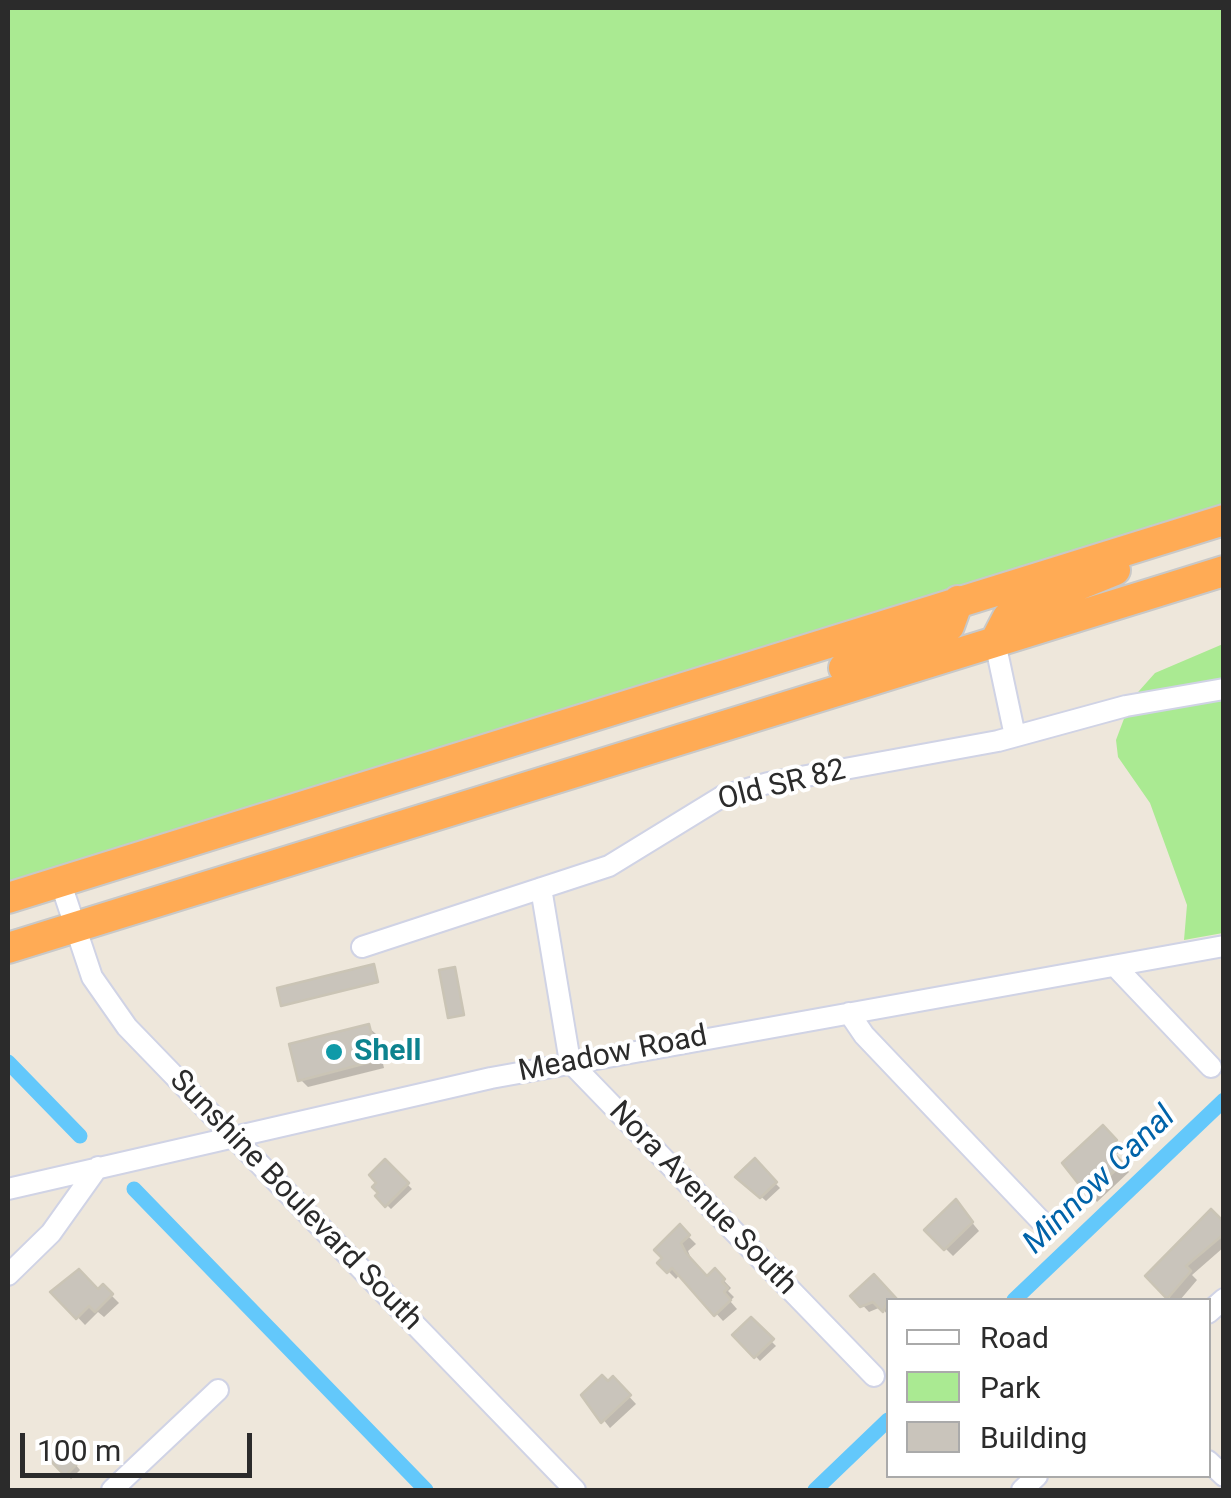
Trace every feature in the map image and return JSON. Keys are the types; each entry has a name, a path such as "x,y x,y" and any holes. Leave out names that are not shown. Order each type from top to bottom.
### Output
{"highway":[{"path":"8,898 1224,520"},
{"path":"995,642 1008,617 1021,608 1110,572 1224,538"},
{"path":"8,948 1224,571"},
{"path":"659,744 699,712 919,641 949,626 958,601"}],"street":[{"path":"995,642 1015,736"},
{"name":"Old SR 82","path":"362,946 609,866 723,796 768,783 1015,736 1126,706 1224,689"},
{"name":"Sunshine Boulevard South","path":"60,882 92,977 114,1010 575,1490"},
{"path":"541,888 570,1062"},
{"name":"Meadow Road","path":"8,1190 232,1135 570,1062 1224,946"},
{"path":"1115,966 1211,1068"},
{"path":"849,1012 864,1035 1040,1220"},
{"name":"Nora Avenue South","path":"570,1062 874,1376"},
{"path":"8,1275 51,1234 98,1167"},
{"path":"112,1490 218,1390"}],"green space":[{"path":"8,8 1223,8 1223,511 8,889"},
{"path":"1223,644 1223,933 1184,940 1187,905 1150,803 1118,757 1116,740 1131,700 1155,673"}],"building":[{"path":"374,964 378,982 281,1006 277,988"},
{"path":"455,967 464,1015 448,1018 439,970"},
{"name":"Shell","path":"369,1024 378,1060 298,1081 289,1044"},
{"path":"1103,1125 1117,1140 1109,1148 1123,1163 1088,1196 1062,1163"},
{"path":"755,1158 777,1182 760,1198 735,1177"},
{"path":"385,1159 409,1183 385,1207 375,1196 378,1193 372,1187 376,1183 369,1175"},
{"path":"956,1199 973,1222 944,1250 924,1230"},
{"path":"1211,1209 1224,1222 1224,1234 1186,1266 1191,1271 1168,1298 1145,1276"},
{"path":"680,1224 690,1235 681,1243 686,1253 707,1276 715,1268 725,1279 722,1282 728,1288 724,1292 731,1300 714,1316 672,1268 667,1273 657,1263 662,1258 654,1250"},
{"path":"79,1269 98,1289 103,1284 113,1294 95,1312 89,1306 76,1319 50,1292"},
{"path":"874,1274 896,1298 886,1298 883,1312 873,1302 860,1307 850,1296"},
{"path":"751,1317 774,1339 754,1358 732,1335"},
{"path":"602,1375 608,1381 613,1376 631,1395 601,1423 581,1395"},
{"path":"57,1439 77,1464 65,1476 43,1453"}],"waterway":[{"path":"8,1062 80,1136"},
{"name":"Minnow Canal","path":"1016,1298 1224,1100"},
{"path":"134,1189 426,1490"},
{"name":"Minnow Canal","path":"815,1490 886,1422"}],"place":[{"name":"Shell","path":"334,1052"}]}
